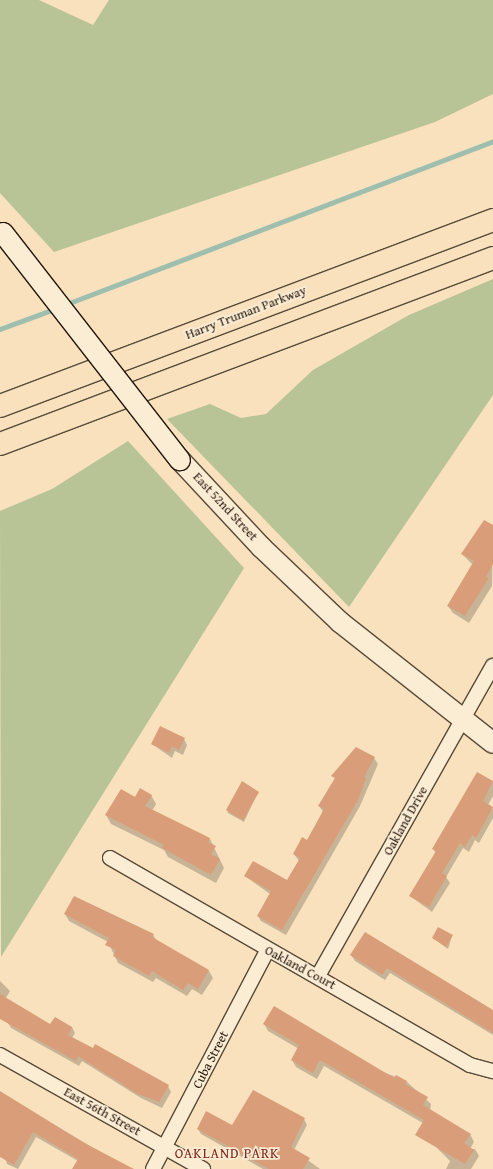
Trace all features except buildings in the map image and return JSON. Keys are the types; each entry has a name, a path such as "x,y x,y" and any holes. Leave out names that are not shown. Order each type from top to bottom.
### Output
{"highway":[{"name":"Harry Truman Parkway","path":"0,406 490,221"},
{"path":"0,444 493,258"}],"main road":[{"name":"East 52nd Street","path":"1,231 180,460 261,547 340,622 493,742"}],"street":[{"name":"Oakland Drive","path":"318,976 493,666"},
{"name":"Oakland Court","path":"110,858 267,951 318,976 470,1065 493,1071"},
{"name":"Cuba Street","path":"153,1169 267,951"},
{"name":"East 56th Street","path":"0,1055 203,1169"}],"green space":[{"path":"0,0 39,0 93,25 109,0 493,0 493,94 435,122 54,252 0,193"},
{"path":"493,279 493,395 349,607 167,419 210,404 241,418 266,414 313,370 409,315"},
{"path":"128,441 244,568 1,957 0,511 52,489"}],"waterway":[{"path":"64,305 493,141"},
{"path":"0,329 57,308"}],"district":[{"name":"OAKLAND PARK","path":"227,1153"}]}
